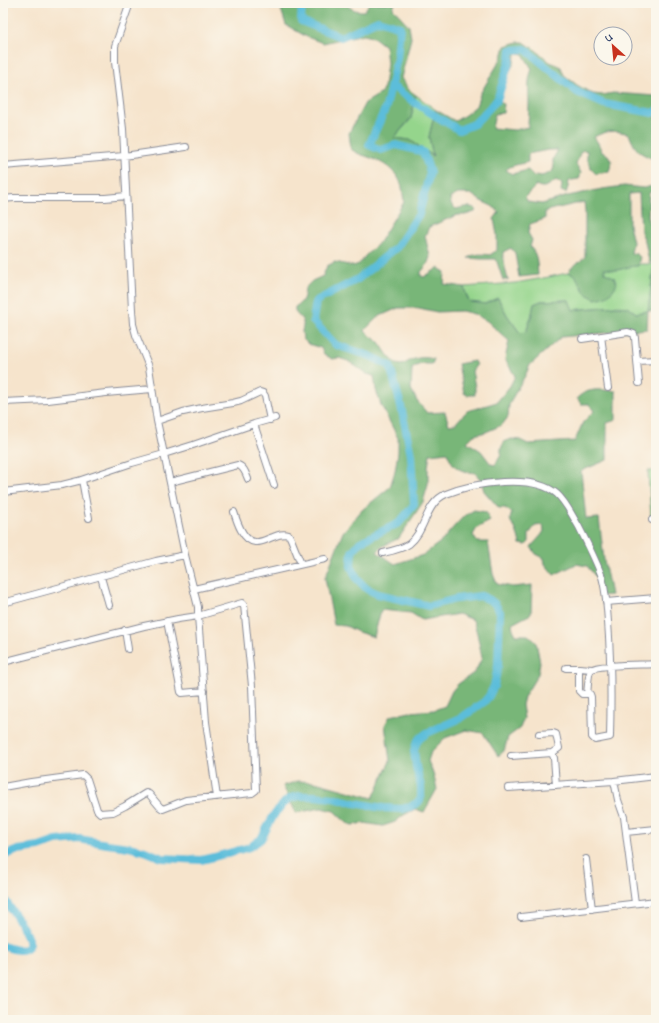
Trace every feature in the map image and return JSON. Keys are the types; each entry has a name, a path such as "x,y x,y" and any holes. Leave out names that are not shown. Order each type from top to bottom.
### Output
{"street":[{"path":"130,3 115,46 115,62 123,129 133,324 149,367 157,421 185,555 198,607 206,722 217,797"},
{"path":"3,166 124,156 186,147"},
{"path":"3,199 105,198 126,196"},
{"path":"582,339 628,332 634,334 639,383"},
{"path":"601,336 608,388"},
{"path":"637,361 656,360"},
{"path":"3,402 48,400 152,389"},
{"path":"3,492 48,488 82,480 273,419 265,396 260,392 241,401 182,412 157,421"},
{"path":"254,424 274,485"},
{"path":"170,482 238,465 241,466 248,479"},
{"path":"82,480 89,518"},
{"path":"383,553 408,545 414,540 438,499 462,489 483,484 502,482 523,483 542,486 557,494 570,510 586,541 602,578 610,641 610,737 598,740 594,739 592,734 592,697 590,694 582,694 579,691 579,668"},
{"path":"234,512 242,532 249,540 253,542 258,542 281,534 288,535 291,538 301,564"},
{"path":"3,603 156,561 185,555"},
{"path":"194,589 325,559"},
{"path":"101,577 109,605"},
{"path":"606,602 656,598"},
{"path":"3,662 125,630 198,616 242,603 244,605 252,686 256,790 252,793 186,800 163,809 146,793 113,812 100,813 97,810 87,779 83,775 3,787"},
{"path":"167,621 181,692 204,691"},
{"path":"125,630 128,648"},
{"path":"566,668 592,669 596,667 656,664"},
{"path":"587,694 589,673 592,669"},
{"path":"511,756 552,753 559,748 556,734 539,734"},
{"path":"552,753 554,758 556,784"},
{"path":"508,788 614,781 656,776"},
{"path":"614,781 618,800 624,817 635,903"},
{"path":"626,832 656,829"},
{"path":"586,859 592,909"},
{"path":"521,917 656,901"}],"green space":[{"path":"279,3 346,3 354,10 364,11 370,3 395,3 393,8 409,26 411,38 401,78 409,90 416,95 411,118 394,138 410,140 433,156 429,137 436,110 455,121 476,106 480,94 502,57 505,46 518,42 524,42 550,62 561,67 564,75 577,85 593,94 603,95 613,93 656,96 656,160 639,151 634,145 629,134 615,131 603,133 594,137 602,152 608,155 612,162 609,171 596,174 591,169 587,159 587,151 583,150 580,153 576,164 581,173 579,179 569,181 566,193 561,191 562,184 556,180 544,187 536,185 525,197 528,202 542,204 568,196 602,189 624,186 644,188 656,185 656,188 649,193 648,221 650,224 656,224 656,262 649,262 645,241 641,232 639,193 629,194 629,225 633,242 631,253 640,257 638,266 616,270 604,269 605,273 614,277 617,283 609,294 595,299 585,293 575,275 572,275 569,271 585,257 584,202 545,211 545,219 530,224 528,233 532,240 530,247 536,256 538,275 519,277 515,253 511,248 503,252 508,280 503,280 496,259 468,258 481,254 490,255 497,250 497,235 494,219 499,212 492,206 471,194 458,194 450,198 451,204 456,209 471,207 476,209 475,212 465,215 457,215 429,227 425,236 430,257 427,265 421,272 421,276 424,277 438,268 445,272 444,284 464,287 470,302 486,304 498,298 507,315 520,333 526,332 534,304 541,301 569,300 573,310 615,306 628,307 636,313 648,311 647,329 561,337 530,365 509,405 508,417 502,425 486,432 474,435 467,442 481,451 491,464 495,465 501,455 501,448 505,441 512,439 520,440 528,444 575,441 583,422 594,411 589,404 581,404 577,398 581,394 590,391 616,391 616,420 607,423 607,460 581,471 586,519 599,518 604,560 611,595 600,596 596,577 587,566 576,564 554,575 545,564 544,558 536,554 531,547 544,531 543,525 535,526 529,534 529,542 526,545 520,544 515,528 510,519 512,513 505,508 499,508 484,491 481,480 475,473 457,468 447,452 430,454 428,485 423,502 399,538 383,546 377,552 395,564 423,555 443,540 463,517 474,510 486,512 490,521 477,528 473,535 477,542 488,542 493,574 497,584 513,587 532,585 531,614 512,624 516,635 528,635 536,642 540,662 538,674 524,697 522,705 524,718 520,728 508,737 504,751 498,756 483,733 466,730 445,738 431,752 428,761 437,789 424,812 415,809 395,822 383,826 364,823 352,825 347,823 334,811 321,808 296,813 283,786 298,781 315,782 373,798 390,761 385,725 390,716 410,712 434,710 445,706 452,691 458,684 475,672 482,658 473,620 459,614 422,620 411,613 381,610 374,637 346,626 334,625 325,578 343,532 362,510 390,487 395,471 398,452 398,438 381,405 376,390 374,376 367,374 348,361 339,358 332,359 324,354 321,348 308,344 303,339 303,322 297,314 295,307 303,299 305,288 312,281 323,276 327,266 335,262 353,266 359,264 378,244 404,202 401,183 394,173 387,166 351,149 349,133 365,103 380,94 384,87 387,63 385,46 372,36 364,34 323,43 307,37 286,25","holes":["517,53 523,54 532,69 529,82 528,127 515,130 492,128 495,114 503,113 504,104 499,100 505,80 514,63","548,150 558,150 553,160 554,167 552,172 542,176 536,175 534,177 528,170 512,174 506,170 513,166 528,162 528,154","398,308 419,308 437,312 462,311 474,314 487,321 509,341 505,359 515,376 510,386 497,402 467,411 455,424 449,425 445,412 427,413 417,401 411,389 412,369 419,365 432,364 434,359 421,358 414,359 402,365 396,364 379,342 365,330 378,317"]},
{"path":"416,95 436,110 429,137 433,156 410,140 394,138 411,119"},
{"path":"654,264 648,311 636,313 628,307 615,306 572,310 569,300 541,301 534,304 526,332 520,333 507,315 498,298 486,304 470,302 464,287 515,283 604,265"},
{"path":"654,264 656,264 656,311 648,311"},
{"path":"474,361 477,364 472,371 475,395 467,395 464,393 458,364"},
{"path":"648,471 656,471 656,517 651,518"}],"waterway":[{"path":"3,856 18,850 39,847 56,841 79,839 129,847 145,851 162,858 201,860 250,847 261,839 274,815 285,802 291,798 300,796 314,796 333,798 383,808 402,809 410,807 420,801 421,796 421,787 414,751 419,739 427,733 461,718 484,702 494,686 498,666 500,612 495,604 481,596 456,599 429,606 378,594 367,589 357,579 351,566 352,552 360,542 399,523 414,505 411,455 401,406 390,366 370,356 336,345 313,321 316,301 358,279 397,247 419,214 430,172 423,152 396,145 381,150 369,145 386,107 397,58 400,27 378,20 341,37 301,21 302,3"},
{"path":"391,85 424,109 459,130 474,124 497,100 510,60 511,50 525,49 577,92 604,104 653,113 656,111"},
{"path":"3,897 28,937 30,944 22,950 3,946"}]}
